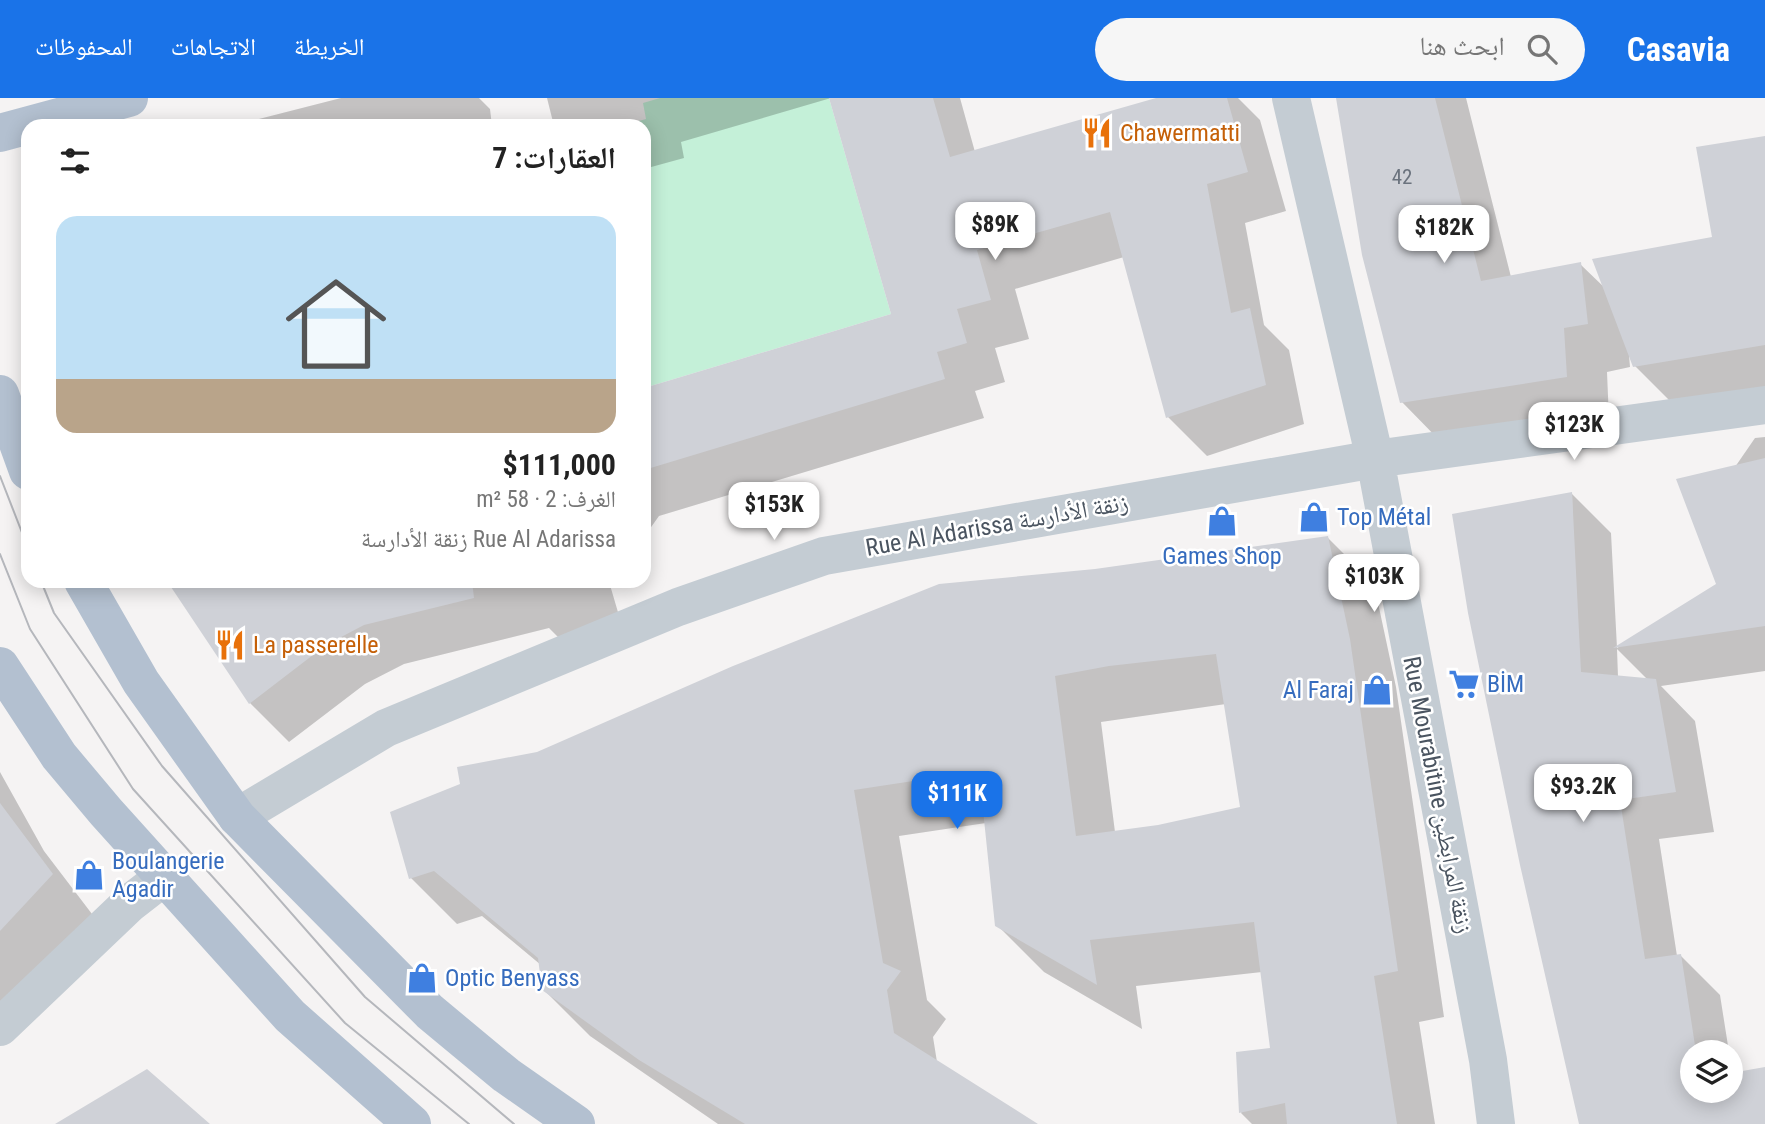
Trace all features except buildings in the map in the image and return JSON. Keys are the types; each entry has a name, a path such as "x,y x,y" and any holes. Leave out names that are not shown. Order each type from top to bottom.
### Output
{"main road":[{"path":"51,119 128,98"},
{"path":"0,133 21,127"},
{"path":"0,394 21,452"},
{"path":"87,588 141,682 237,817 430,1012 506,1075 576,1124"},
{"path":"0,666 59,756 290,1016 412,1124"}],"street":[{"name":"Rue Mourabitine زنقة المرابطين","path":"1291,98 1375,459 1488,1060 1496,1124"},
{"name":"Rue Al Adarissa زنقة الأدارسة","path":"237,817 386,728 678,607 824,556 1375,459 1765,405"},
{"path":"0,1027 129,904 165,876"}],"green space":[{"path":"660,98 829,98 891,314 651,386 651,119 646,119 643,103"}],"tram line":[{"path":"0,476 21,530"},
{"path":"0,554 30,629 133,789 345,1023 469,1124"},
{"path":"44,588 54,613 162,766 365,997 514,1124"}],"place":[{"name":"Chawermatti","path":"1097,133"},
{"name":"Top Métal","path":"1314,517"},
{"name":"Games Shop","path":"1222,521"},
{"name":"La passerelle","path":"230,645"},
{"name":"BİM","path":"1464,684"},
{"name":"Al Faraj","path":"1377,690"},
{"name":"Boulangerie Agadir","path":"89,875"},
{"name":"Optic Benyass","path":"422,978"}]}
